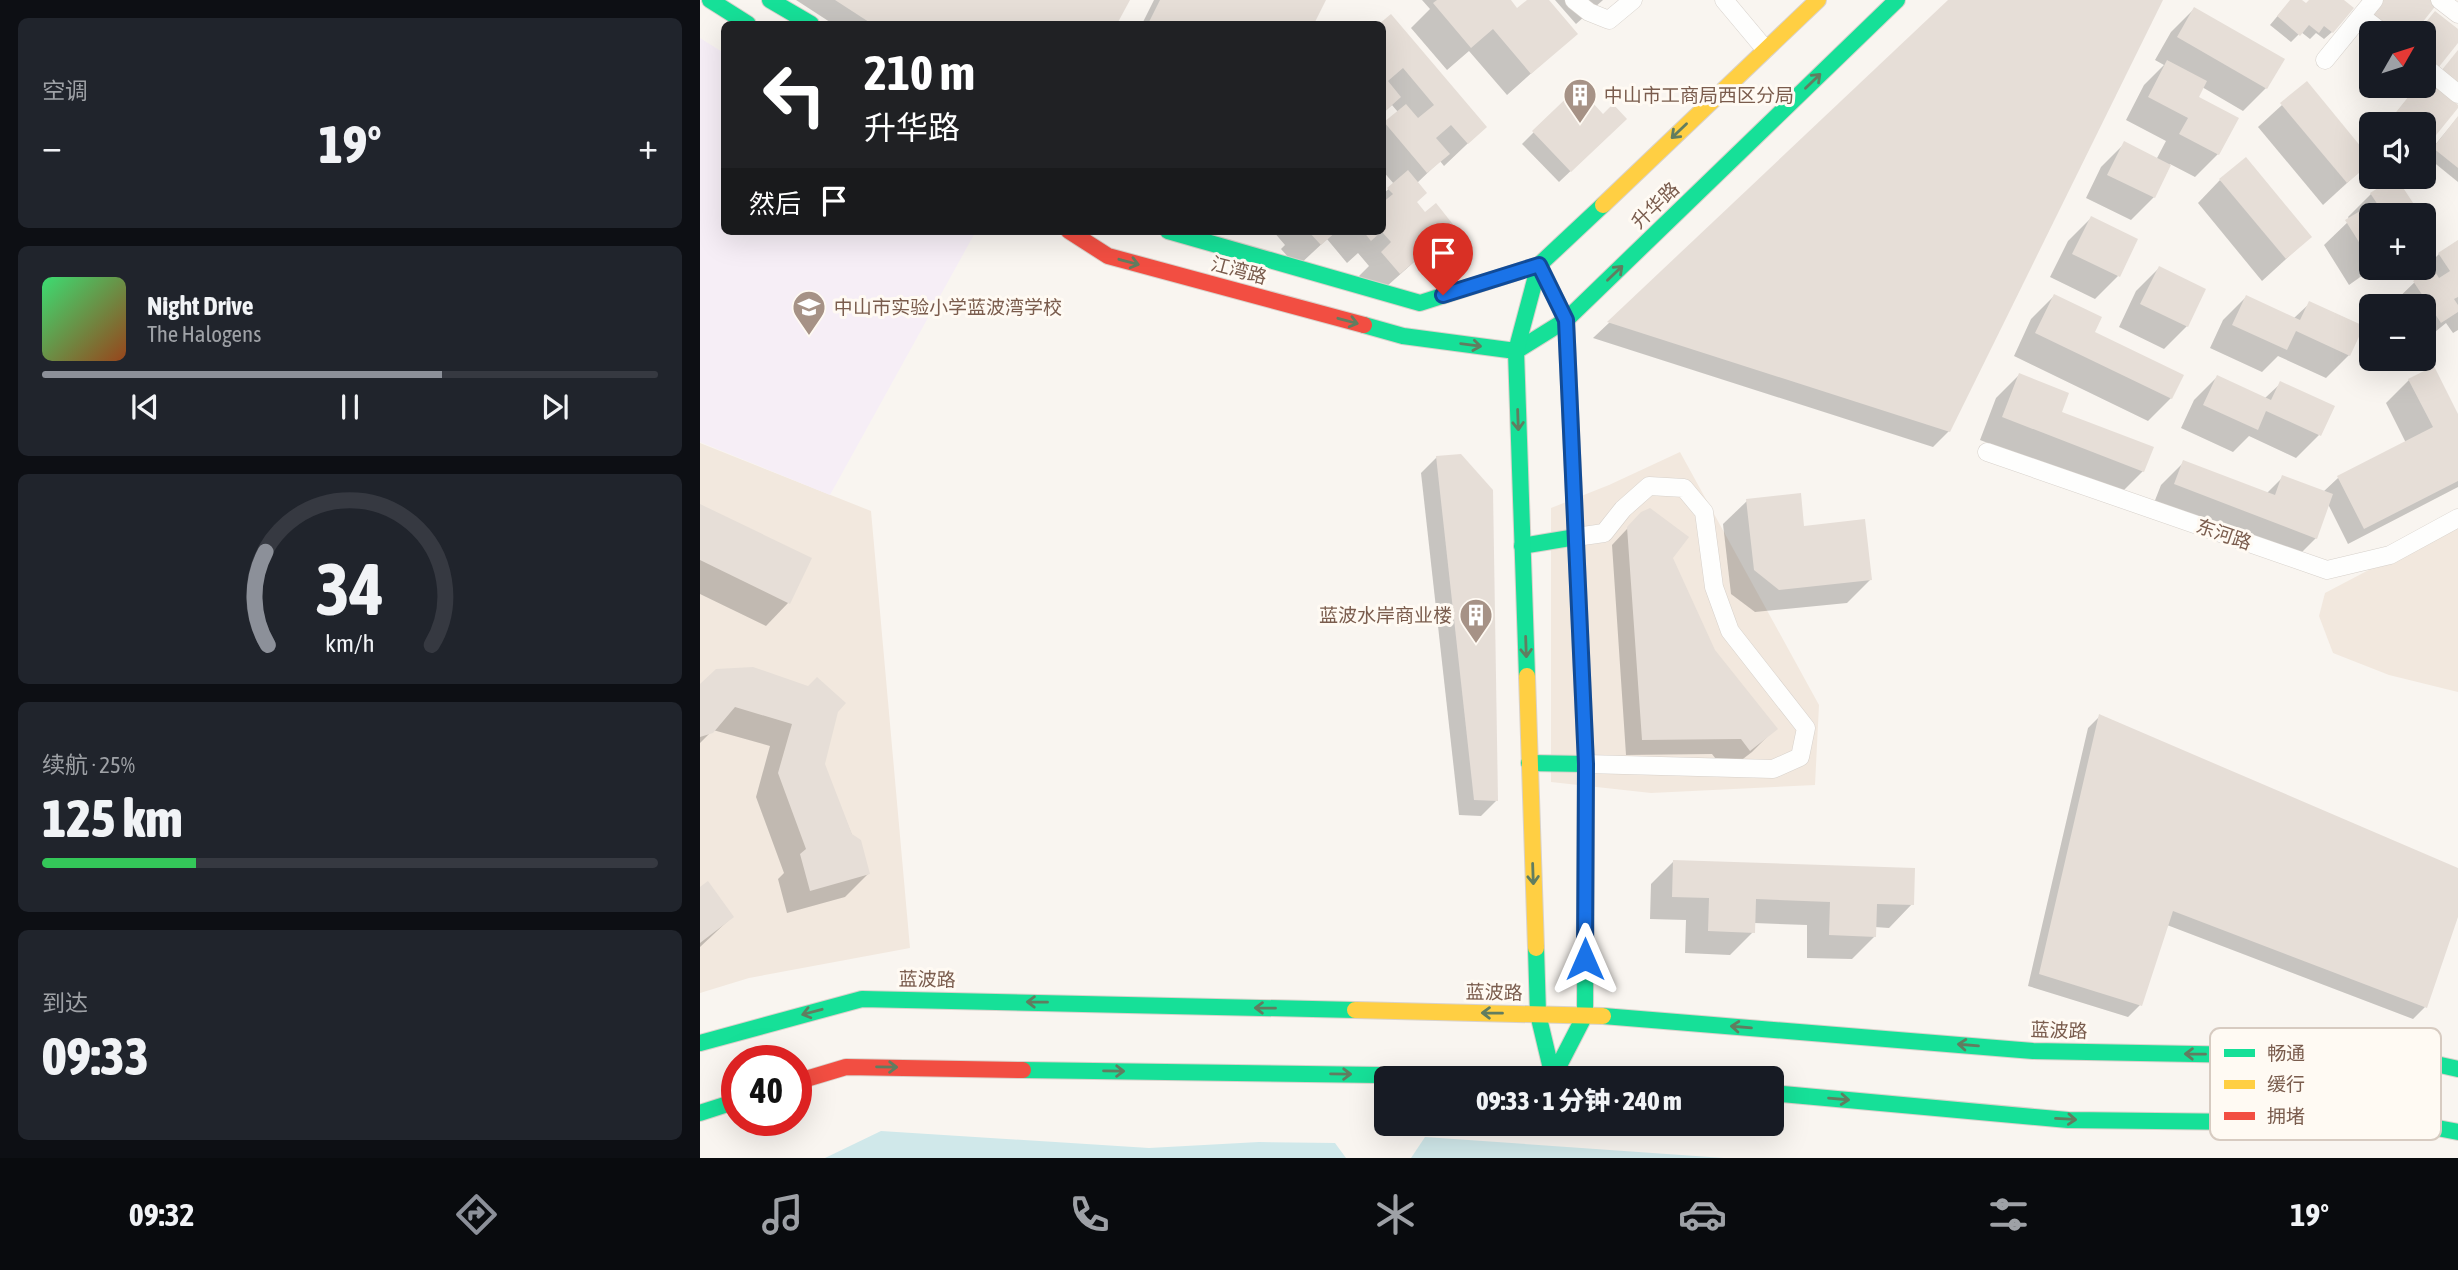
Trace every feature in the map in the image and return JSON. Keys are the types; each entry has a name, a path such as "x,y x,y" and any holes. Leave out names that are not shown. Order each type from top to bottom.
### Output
{"street":[{"path":"710,0 743,21"},
{"path":"770,0 806,21"},
{"path":"1574,0 1589,12 1609,20 1633,0"},
{"path":"1724,0 1765,49"},
{"name":"升华路","path":"1420,303 1539,265 1818,0"},
{"name":"升华路","path":"1516,352 1566,320 1897,0"},
{"path":"2325,60 2374,0"},
{"path":"2440,0 2458,14"},
{"path":"2361,16 2367,21"},
{"path":"2436,76 2458,94"},
{"name":"江湾路","path":"1075,235 1108,256 1403,336 1516,352"},
{"name":"江湾路","path":"1182,235 1420,303"},
{"path":"1539,265 1566,320 1586,764 1585,1015 1559,1066"},
{"path":"1539,265 1516,352 1538,1014 1550,1066"},
{"name":"东河路","path":"1987,452 2327,570 2390,555 2458,519"},
{"path":"1522,546 1604,533 1623,509 1649,486 1684,488 1704,512 1714,587 1730,631 1806,728 1800,757 1773,769 1529,763"},
{"name":"蓝波路","path":"700,1043 862,999 1585,1015 2033,1051 2210,1054"},
{"path":"812,1077 846,1067 1374,1074"},
{"path":"1784,1094 2068,1120 2210,1122"},
{"path":"700,1113 721,1106"}],"shaded area":[{"name":"中山市实验小学蓝波湾学校","path":"700,38 721,51 721,235 974,235 830,495 700,442"},
{"path":"700,443 871,511 910,948 749,978 700,993"},
{"path":"1680,452 1819,705 1815,785 1651,793 1551,782 1551,508"},
{"path":"2458,523 2458,692 2389,675 2333,653 2319,616 2325,593"}],"water":[{"path":"881,1131 1149,1148 1259,1142 1335,1143 1346,1158 825,1158"},
{"path":"1425,1137 1724,1158 1411,1158"}],"building":[{"path":"835,0 1130,0 1119,21 867,21"},
{"path":"1160,0 1326,0 1316,21 1150,21"},
{"path":"1437,0 1511,0 1517,8 1527,0 1549,0 1578,34 1531,74 1493,29 1471,48 1433,3"},
{"path":"1948,0 2163,0 1950,432 1607,322"},
{"path":"2290,0 2302,0 2306,3 2309,0 2344,0 2354,8 2333,33 2324,26 2319,33 2309,25 2300,36 2277,16"},
{"path":"2381,0 2432,0 2437,4 2424,21 2379,21 2370,14"},
{"path":"2194,7 2285,59 2267,89 2177,37"},
{"path":"2435,11 2458,29 2458,43 2438,68 2436,21 2427,21"},
{"path":"1391,14 1487,127 1468,144 1451,125 1436,138 1450,154 1427,173 1386,124 1386,120 1406,104 1418,118 1434,105 1403,68 1388,81 1401,97 1386,110 1386,21 1383,21"},
{"path":"2458,50 2458,84 2441,71"},
{"path":"2167,60 2207,81 2199,97 2239,118 2219,155 2179,134 2188,118 2148,97"},
{"path":"2307,81 2359,144 2359,173 2347,183 2280,103"},
{"name":"中山市工商局西区分局","path":"1578,87 1603,114 1613,104 1627,119 1571,172 1532,131"},
{"path":"2436,87 2458,105 2436,135 2436,112 2396,112 2407,98 2436,98"},
{"path":"2458,116 2458,168 2436,150 2436,144"},
{"path":"2124,141 2171,165 2155,198 2107,175"},
{"path":"2246,157 2312,237 2286,259 2219,179"},
{"path":"1408,170 1427,193 1417,202 1425,212 1436,203 1455,227 1435,244 1430,237 1418,248 1423,254 1400,274 1381,252 1391,242 1385,235 1386,200 1393,194 1387,188"},
{"path":"2376,189 2404,189 2413,203 2377,203 2370,193"},
{"path":"2359,212 2359,242 2345,220"},
{"path":"2091,216 2138,239 2120,277 2072,254"},
{"path":"1312,235 1332,235 1321,245"},
{"path":"1366,235 1378,235 1371,241"},
{"path":"2458,240 2458,297 2454,299 2458,312 2441,323 2436,316 2436,294 2422,294 2413,281 2436,280 2436,273 2439,278 2450,271 2438,253"},
{"path":"2159,266 2206,289 2188,327 2140,304"},
{"path":"2054,294 2102,317 2095,332 2184,375 2172,399 2035,333"},
{"path":"2246,295 2300,320 2309,301 2359,324 2359,337 2350,356 2296,331 2287,350 2232,325"},
{"path":"2436,370 2458,414 2458,481 2364,529 2337,476 2433,427 2408,379 2424,371"},
{"path":"2019,373 2069,393 2062,412 2154,447 2144,472 2002,417"},
{"path":"2217,375 2271,400 2280,381 2335,406 2321,436 2266,411 2258,430 2203,405"},
{"name":"蓝波水岸商业楼","path":"1461,454 1493,490 1498,801 1474,800 1436,456"},
{"path":"2183,460 2275,495 2282,475 2333,494 2317,539 2174,484"},
{"path":"1801,493 1804,526 1865,519 1872,580 1779,590 1754,570 1746,499"},
{"path":"700,504 812,558 790,604 700,560"},
{"path":"1650,508 1689,537 1673,558 1715,650 1778,729 1750,751 1741,739 1642,740 1627,527 1641,512"},
{"path":"753,667 808,686 817,677 846,703 838,712 825,764 852,834 861,840 870,874 810,891 800,854 806,849 778,773 792,724 735,707 713,733 700,737 700,684 716,669"},
{"path":"2099,714 2458,868 2458,917 2427,1008 2173,911 2142,1006 2039,974"},
{"path":"1673,860 1915,868 1914,905 1877,904 1876,937 1829,935 1830,902 1756,899 1755,933 1708,931 1709,898 1672,897"},
{"path":"708,881 734,917 700,943 700,887"}],"traffic: fast":[{"path":"710,0 743,21"},
{"path":"770,0 806,21"},
{"path":"1364,325 1403,336 1516,351 1566,320 1897,0"},
{"path":"1182,235 1420,303 1539,265 1603,205"},
{"path":"1527,676 1516,351 1539,265"},
{"path":"1536,948 1538,1014 1553,1077 1585,1015 1586,764 1573,473"},
{"path":"1522,546 1576,537"},
{"path":"1529,763 1586,764"},
{"path":"700,1043 862,999 1355,1010"},
{"path":"1603,1016 2033,1051 2210,1054"},
{"path":"2441,1065 2458,1069"},
{"path":"1023,1070 1374,1075"},
{"path":"1784,1094 2068,1120 2210,1122"},
{"path":"700,1113 721,1106"},
{"path":"2441,1129 2458,1132"}],"traffic: slow":[{"path":"1603,205 1818,0"},
{"path":"1527,676 1536,948"},
{"path":"1355,1010 1603,1016"}],"traffic: jam":[{"path":"1075,235 1108,256 1364,325"},
{"path":"1539,265 1566,320 1573,473"},
{"path":"812,1077 846,1067 1023,1070"}],"place":[{"name":"中山市工商局西区分局","path":"1580,125"},
{"name":"中山市实验小学蓝波湾学校","path":"809,337"},
{"name":"蓝波水岸商业楼","path":"1476,645"}],"route":[{"path":"1443,295 1539,265 1566,320 1586,764 1585,959"}]}
